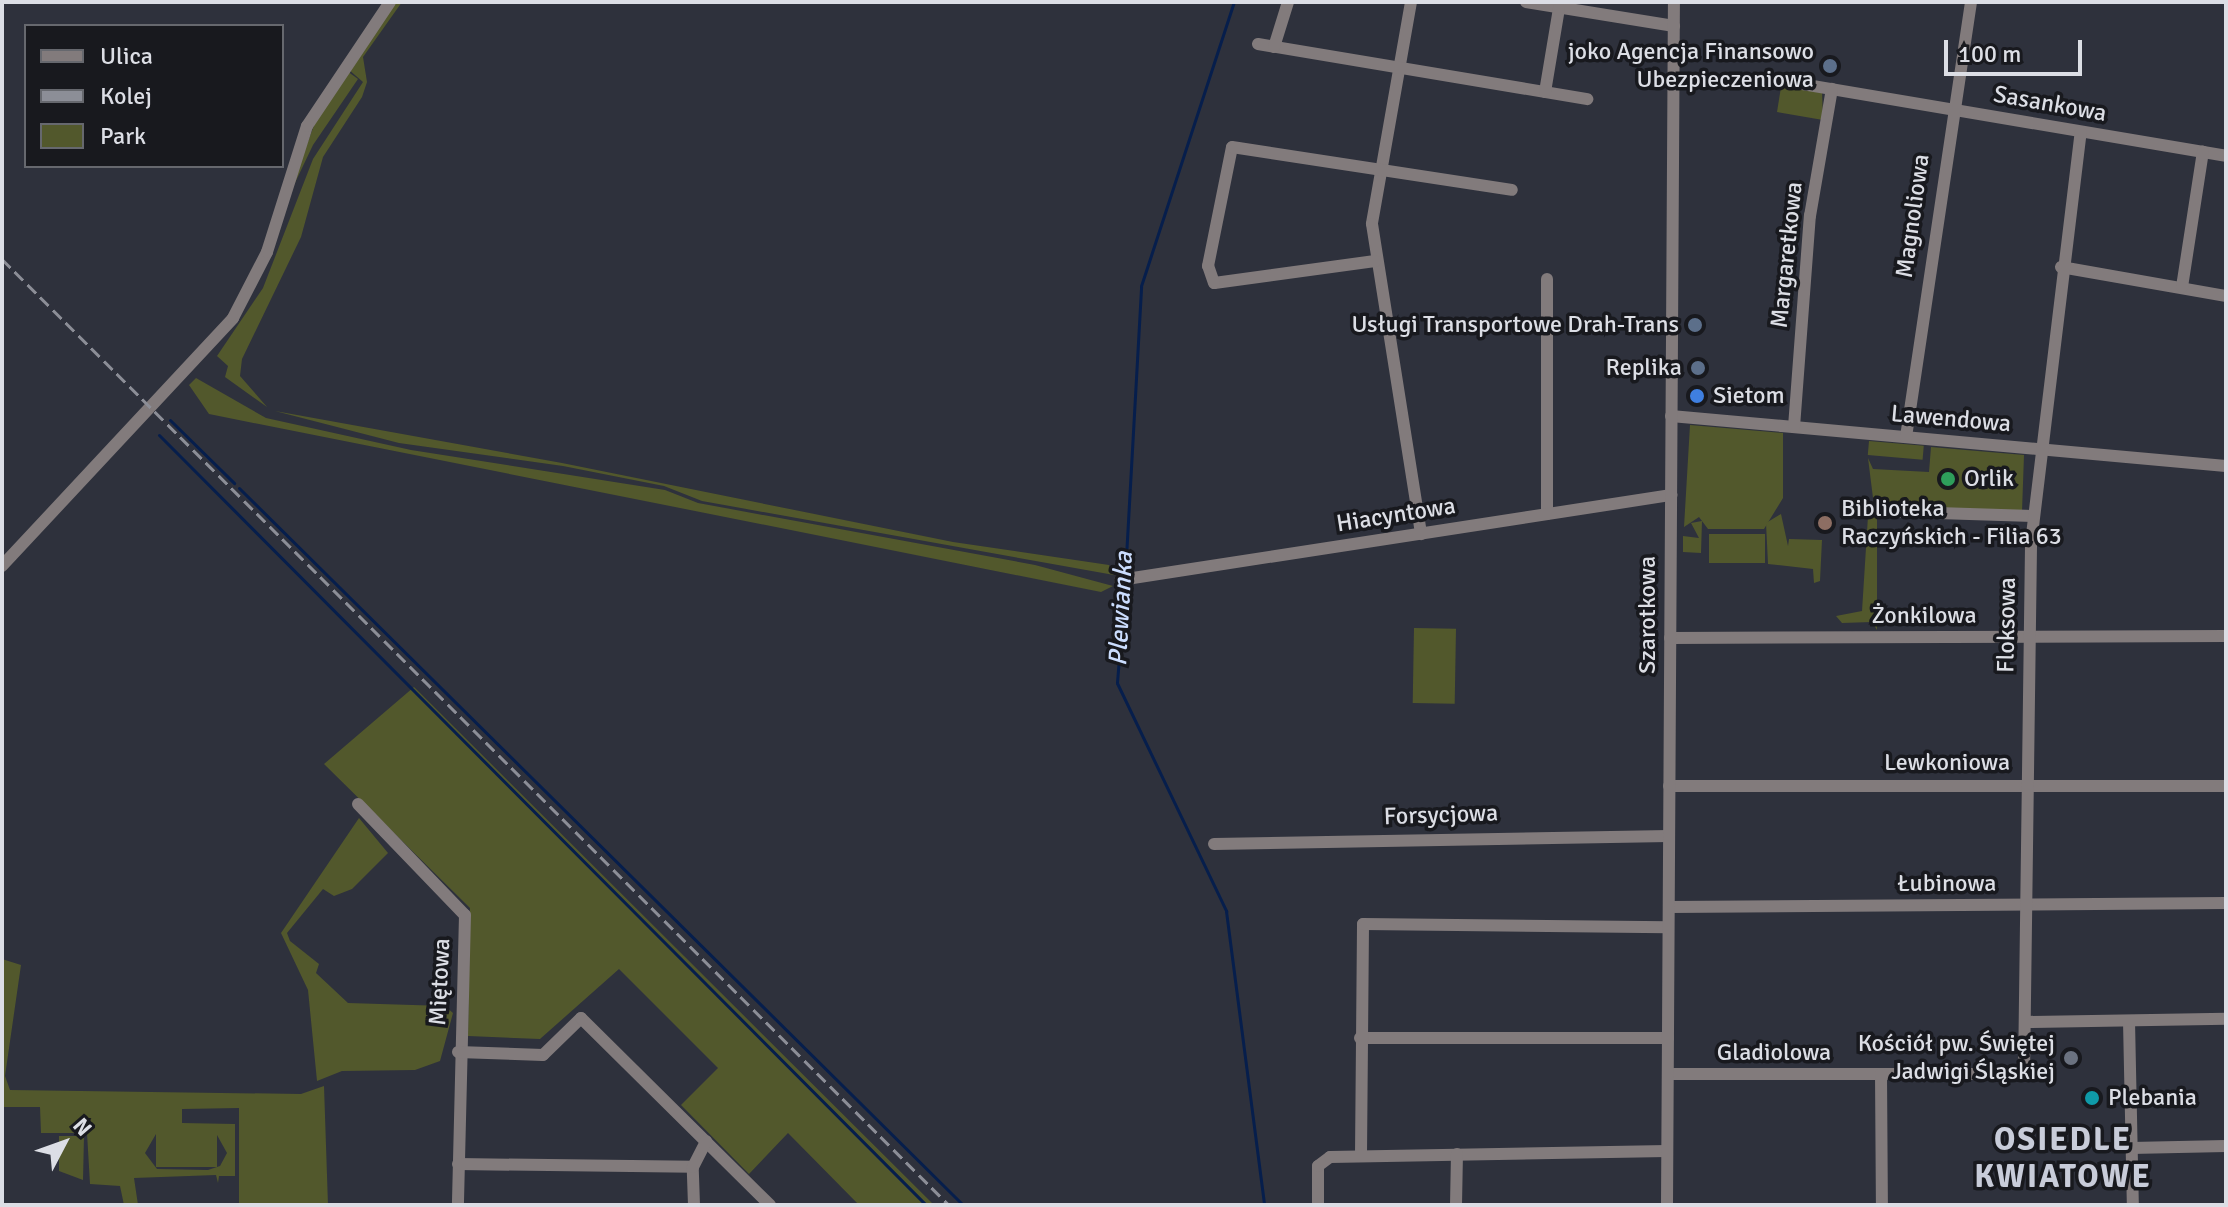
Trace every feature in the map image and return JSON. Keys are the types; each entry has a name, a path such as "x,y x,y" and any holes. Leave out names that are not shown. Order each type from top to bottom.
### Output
{"street":[{"path":"2,566 166,394 246,296 307,126 390,2"},
{"path":"1274,47 1288,2"},
{"path":"1411,2 1380,168 1375,261 1421,534"},
{"path":"1526,2 1674,26"},
{"name":"Szarotkowa","path":"1667,1205 1674,2"},
{"name":"Magnoliowa","path":"1906,437 1951,110 1971,2"},
{"path":"1545,92 1559,8"},
{"path":"1258,44 1587,99"},
{"name":"Sasankowa","path":"1772,79 2226,156"},
{"name":"Margaretkowa","path":"1794,427 1810,216 1832,89"},
{"name":"Floksowa","path":"2024,1074 2028,638 2033,516 2061,267 2081,132"},
{"path":"1375,261 1219,285 1208,271 1233,146 1512,190"},
{"path":"2182,287 2203,152"},
{"path":"2061,267 2226,296"},
{"path":"1547,279 1547,514"},
{"name":"Lawendowa","path":"1671,416 2226,466"},
{"name":"Hiacyntowa","path":"1124,580 1671,495"},
{"path":"1874,511 2033,516"},
{"name":"Żonkilowa","path":"1670,638 2226,636"},
{"name":"Lewkoniowa","path":"1669,786 2226,786"},
{"name":"Miętowa","path":"358,804 460,902 465,974 458,1052 458,1205"},
{"name":"Forsycjowa","path":"1214,844 1669,836"},
{"name":"Łubinowa","path":"1669,907 2226,903"},
{"path":"1361,1155 1363,924 1668,927"},
{"path":"458,1052 543,1055 581,1018 770,1205"},
{"path":"2026,1022 2226,1019"},
{"path":"2129,1021 2133,1205"},
{"path":"1360,1038 1668,1038"},
{"name":"Gladiolowa","path":"1668,1074 2024,1074"},
{"path":"1881,1074 1882,1205"},
{"path":"694,1205 693,1167 706,1141"},
{"path":"2131,1148 2226,1146"},
{"path":"1318,1205 1319,1163 1361,1155 1667,1151"},
{"path":"1456,1205 1457,1154"},
{"path":"458,1164 693,1167"}],"green space":[{"path":"395,2 402,2 363,57 367,82 362,97 323,157 301,237 242,359 240,376 267,407 225,377 228,366 217,356 263,288 313,159 363,82 348,69"},
{"path":"347,71 358,79 313,145 283,208 316,120"},
{"path":"1781,87 1822,91 1823,120 1777,112"},
{"path":"196,378 266,418 411,450 665,490 698,503 1035,565 1113,586 1101,592 209,414 189,385"},
{"path":"275,411 562,463 953,542 1109,565 1114,575 702,501 664,486 563,466 399,443"},
{"path":"1690,425 1783,433 1783,498 1764,529 1708,529 1699,517 1684,527"},
{"path":"1869,441 1924,446 1923,460 1868,455"},
{"path":"1931,447 2024,455 2022,512 1874,506 1868,458 1873,469 1929,472"},
{"path":"1781,514 1788,546 1789,539 1822,540 1820,581 1814,583 1813,569 1768,564 1766,523"},
{"path":"1868,516 1877,517 1877,630 1872,622 1842,623 1836,616 1862,611"},
{"path":"1702,521 1701,553 1683,552 1683,536 1699,538 1691,523"},
{"path":"1709,534 1765,534 1765,563 1709,563"},
{"path":"1414,628 1456,629 1455,704 1413,703"},
{"path":"414,687 934,1205 859,1205 788,1133 749,1174 681,1105 718,1068 619,969 540,1039 468,1036 470,908 324,764"},
{"path":"359,818 388,853 352,889 334,896 323,889 287,933 290,941 319,964 316,973 348,1003 445,1006 453,1013 440,1061 415,1070 342,1071 317,1081 308,990 281,933"},
{"path":"2,959 21,965 5,1076 10,1090 301,1094 324,1086 328,1205 239,1205 239,1108 182,1109 182,1123 235,1124 235,1176 219,1176 218,1183 216,1175 134,1178 138,1205 124,1205 120,1186 90,1184 87,1133 41,1133 40,1107 2,1107","holes":["156,1134 156,1167 217,1167 208,1170 157,1169 145,1153","217,1135 227,1153 217,1167"]},
{"path":"59,1136 84,1136 83,1180 59,1171"}],"waterway":[{"name":"Plewianka","path":"1125,575 1141,286 1234,2"},
{"path":"170,420 234,483"},
{"path":"159,435 926,1205"},
{"path":"239,488 963,1205"},
{"name":"Plewianka","path":"1125,583 1117,683 1226,911 1264,1205"}],"railway":[{"path":"2,259 949,1205"}],"place":[{"name":"joko Agencja Finansowo Ubezpieczeniowa","path":"1830,66"},
{"name":"Usługi Transportowe Drah-Trans","path":"1695,325"},
{"name":"Replika","path":"1698,368"},
{"name":"Sietom","path":"1697,396"},
{"name":"Orlik","path":"1948,479"},
{"name":"Biblioteka Raczyńskich - Filia 63","path":"1825,523"},
{"name":"Kościół pw. Świętej Jadwigi Śląskiej","path":"2071,1058"},
{"name":"Plebania","path":"2092,1098"}],"district":[{"name":"OSIEDLE KWIATOWE","path":"2063,1160"}]}
